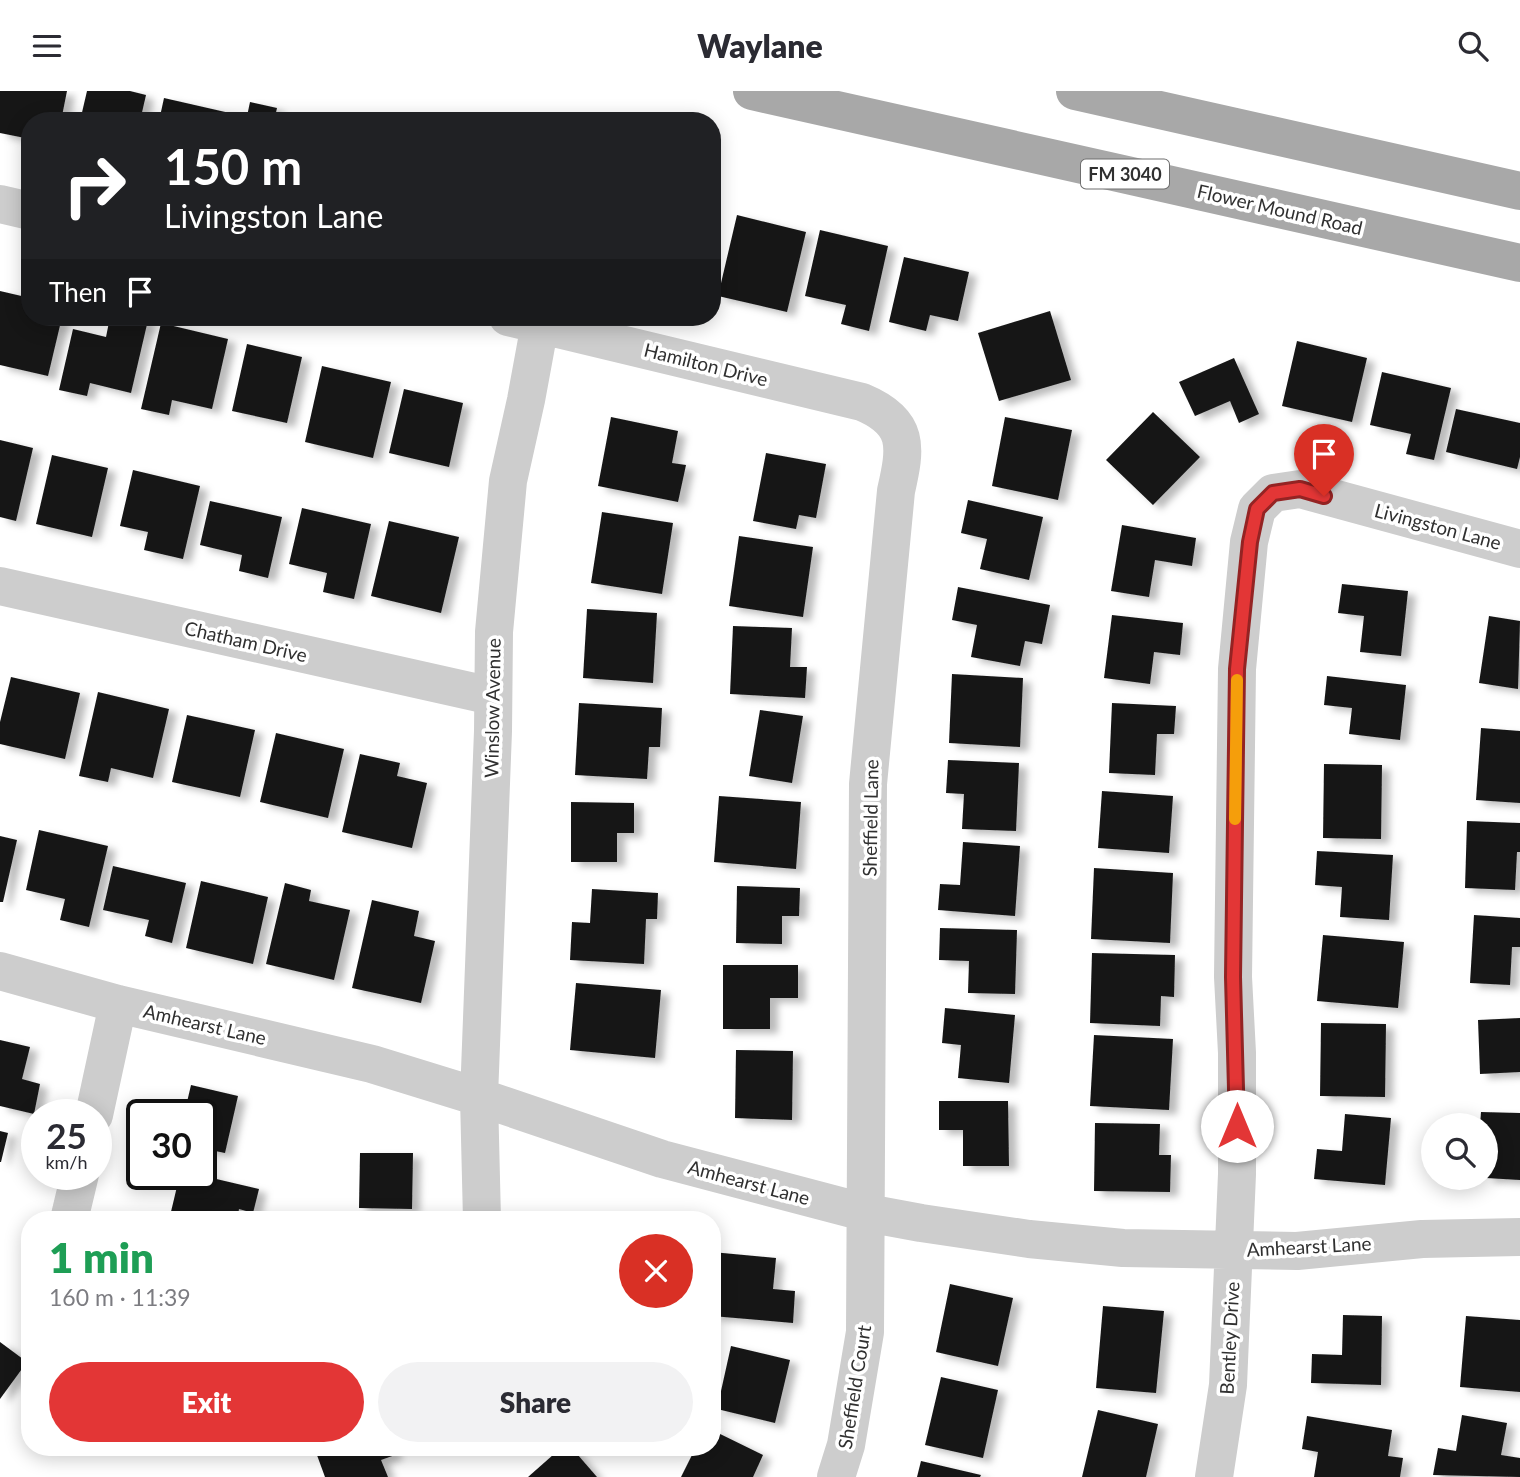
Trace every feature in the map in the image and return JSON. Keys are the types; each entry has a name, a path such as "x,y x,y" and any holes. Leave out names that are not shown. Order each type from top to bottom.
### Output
{"main road":[{"name":"Flower Mound Road","path":"752,91 1520,263"},
{"path":"1075,91 1520,191"}],"street":[{"path":"0,204 21,209"},
{"name":"Winslow Avenue","path":"482,1211 479,1097 493,731 494,632 508,481 526,400 524,326"},
{"name":"Hamilton Drive","path":"548,326 862,403 879,409 897,427"},
{"name":"Sheffield Lane","path":"867,1213 868,784 894,505 904,455 897,427"},
{"name":"Livingston Lane","path":"1273,493 1300,489 1520,549"},
{"name":"Bentley Drive","path":"1214,1477 1228,1385 1237,1174 1237,1053 1233,977 1237,669 1250,542 1257,509 1273,493"},
{"name":"Chatham Drive","path":"0,586 492,696"},
{"name":"Amhearst Lane","path":"0,971 118,1004 372,1064 662,1159 867,1213 921,1223 1123,1248 1297,1251 1422,1239 1520,1237"},
{"path":"97,1099 118,1004"},
{"path":"71,1211 76,1190"},
{"name":"Sheffield Court","path":"836,1477 846,1445 865,1332 867,1213"}],"building":[{"path":"0,91 67,91 63,112 21,112 21,137 0,133"},
{"path":"87,91 130,91 146,95 142,112 82,112"},
{"path":"164,98 225,112 161,112"},
{"path":"250,102 277,108 276,112 248,112"},
{"path":"737,215 806,232 787,312 721,297 721,283"},
{"path":"820,230 888,246 869,331 841,324 846,305 805,296"},
{"path":"904,257 969,272 958,321 930,315 926,331 889,322"},
{"path":"0,291 21,296 21,326 60,326 48,376 0,365"},
{"path":"1050,311 1071,380 999,401 978,333"},
{"path":"108,326 147,326 131,393 90,383 87,396 59,390 73,329 106,337"},
{"path":"160,326 174,326 228,339 212,409 172,400 169,415 141,409"},
{"path":"1297,341 1367,358 1352,422 1282,406"},
{"path":"247,344 302,357 287,423 232,411"},
{"path":"1234,358 1259,414 1239,423 1230,401 1195,416 1179,382"},
{"path":"322,366 391,382 373,458 305,442"},
{"path":"1382,372 1451,388 1434,460 1406,454 1411,434 1370,425"},
{"path":"404,389 463,403 449,467 389,453"},
{"path":"1456,409 1520,423 1520,457 1517,469 1446,452"},
{"path":"1153,412 1200,457 1153,505 1106,460"},
{"path":"611,417 678,431 672,463 686,465 678,502 598,486"},
{"path":"1005,417 1072,430 1058,500 992,486"},
{"path":"0,440 33,448 16,521 0,517"},
{"path":"766,453 826,464 816,518 799,515 796,529 753,521"},
{"path":"52,455 108,468 92,537 36,524"},
{"path":"133,470 200,486 183,559 144,550 148,532 120,526"},
{"path":"968,500 1043,517 1029,580 980,569 987,539 961,533"},
{"path":"210,501 282,517 268,578 239,571 242,555 200,545"},
{"path":"302,508 371,524 354,599 323,592 327,573 289,564"},
{"path":"602,512 673,523 662,594 591,583"},
{"path":"389,521 459,537 441,613 371,596"},
{"path":"1122,525 1196,538 1192,566 1155,560 1149,597 1111,591"},
{"path":"739,536 813,547 803,617 729,606"},
{"path":"1342,584 1408,591 1401,656 1360,652 1364,616 1338,613"},
{"path":"958,587 1050,605 1042,644 1025,641 1020,666 971,657 977,625 952,620"},
{"path":"587,609 657,613 653,683 583,678"},
{"path":"1112,615 1183,623 1180,655 1154,652 1150,684 1104,678"},
{"path":"1489,616 1520,621 1518,689 1479,683"},
{"path":"733,626 792,628 790,667 807,667 805,698 730,694"},
{"path":"952,674 1023,678 1020,747 949,743"},
{"path":"1327,676 1406,685 1400,740 1349,734 1352,708 1324,705"},
{"path":"11,677 80,693 65,759 0,744 0,722"},
{"path":"98,692 169,709 153,778 111,768 108,782 79,776"},
{"path":"579,703 662,708 660,747 649,747 647,779 575,775"},
{"path":"1112,703 1176,706 1174,734 1157,734 1155,775 1109,773"},
{"path":"760,710 803,716 792,783 749,776"},
{"path":"187,715 255,730 240,797 172,782"},
{"path":"1481,728 1520,731 1520,803 1476,800"},
{"path":"276,733 344,749 328,818 260,802"},
{"path":"360,754 400,763 397,776 427,783 412,848 342,832"},
{"path":"948,760 1019,763 1016,831 962,829 964,794 946,793"},
{"path":"1324,764 1382,765 1381,839 1323,838"},
{"path":"1102,791 1173,796 1169,853 1098,848"},
{"path":"719,796 801,802 796,869 714,862"},
{"path":"571,802 634,803 634,833 617,833 617,862 571,862"},
{"path":"1467,821 1520,823 1520,852 1517,852 1515,890 1465,888"},
{"path":"39,830 108,846 89,927 60,920 65,899 26,890"},
{"path":"0,836 17,840 3,902 0,902"},
{"path":"963,842 1020,846 1015,916 938,910 940,884 960,885"},
{"path":"1317,851 1393,855 1389,920 1340,917 1342,887 1315,885"},
{"path":"113,866 186,883 172,943 145,936 149,920 103,910"},
{"path":"1094,868 1173,873 1170,943 1091,939"},
{"path":"201,881 268,897 253,964 186,948"},
{"path":"285,883 311,890 309,901 350,910 334,980 266,964"},
{"path":"737,886 800,888 799,916 782,916 782,944 736,943"},
{"path":"592,889 658,893 657,919 646,919 644,964 570,960 572,922 590,923"},
{"path":"372,900 419,911 414,936 435,941 421,1003 352,988"},
{"path":"1474,915 1520,918 1520,947 1512,947 1510,985 1470,983"},
{"path":"940,928 1017,930 1015,994 968,993 969,961 939,960"},
{"path":"1323,935 1404,942 1398,1008 1317,1001"},
{"path":"1092,953 1175,955 1174,997 1161,996 1160,1026 1090,1023"},
{"path":"723,965 798,965 798,998 770,998 770,1029 723,1029"},
{"path":"576,983 661,990 655,1058 570,1050"},
{"path":"945,1008 1015,1015 1009,1083 958,1078 961,1045 942,1043"},
{"path":"1520,1018 1520,1072 1480,1074 1478,1020"},
{"path":"1321,1023 1386,1024 1385,1097 1320,1096"},
{"path":"1094,1035 1173,1039 1169,1110 1090,1106"},
{"path":"0,1040 30,1047 22,1079 40,1084 37,1099 21,1099 21,1111 0,1106"},
{"path":"736,1050 793,1051 792,1120 735,1118"},
{"path":"191,1085 238,1096 225,1153 217,1151 217,1099 188,1099"},
{"path":"939,1101 1008,1101 1009,1166 963,1166 963,1130 939,1130"},
{"path":"1481,1112 1520,1113 1520,1180 1498,1179 1498,1113"},
{"path":"1345,1114 1391,1118 1385,1185 1314,1179 1317,1149 1342,1151"},
{"path":"1095,1123 1160,1124 1159,1155 1171,1155 1170,1192 1094,1191"},
{"path":"0,1131 8,1133 1,1162 0,1162"},
{"path":"360,1153 413,1153 412,1209 359,1208"},
{"path":"217,1179 259,1189 254,1211 171,1211 176,1190 217,1190"},
{"path":"721,1253 776,1258 773,1289 795,1291 793,1323 721,1317"},
{"path":"950,1284 1013,1298 998,1366 936,1352"},
{"path":"1103,1306 1164,1311 1156,1393 1096,1388"},
{"path":"1343,1315 1382,1316 1381,1385 1311,1383 1312,1354 1342,1355"},
{"path":"1466,1316 1520,1320 1520,1392 1460,1387"},
{"path":"0,1342 21,1358 21,1370 0,1399"},
{"path":"731,1346 790,1360 775,1423 721,1410 721,1391"},
{"path":"941,1377 998,1390 983,1458 925,1445"},
{"path":"1098,1410 1158,1424 1146,1477 1082,1477"},
{"path":"1462,1415 1507,1423 1501,1455 1520,1458 1520,1477 1433,1475 1438,1448 1456,1451"},
{"path":"1307,1416 1392,1430 1388,1456 1403,1458 1400,1477 1314,1477 1318,1452 1302,1449"},
{"path":"721,1434 763,1455 753,1477 681,1477 692,1456 721,1456"},
{"path":"317,1456 392,1456 381,1460 388,1477 325,1477"},
{"path":"552,1456 579,1456 597,1477 528,1477"},
{"path":"921,1461 981,1475 917,1477"}],"slow traffic":[{"path":"1235,819 1237,680"}],"route":[{"path":"1237,1126 1233,977 1237,669 1250,542 1257,509 1273,493 1300,489 1324,496"}]}
